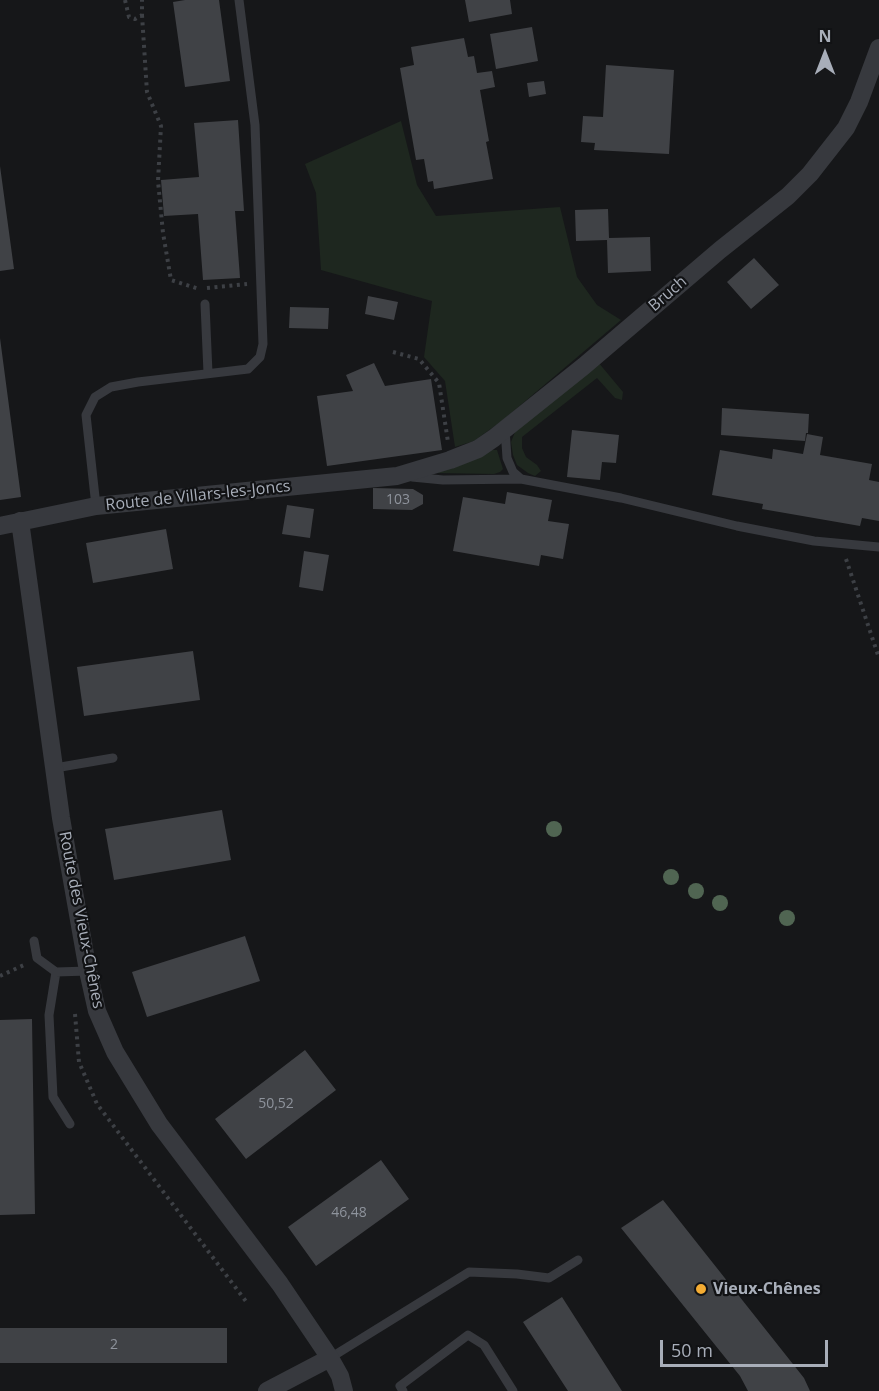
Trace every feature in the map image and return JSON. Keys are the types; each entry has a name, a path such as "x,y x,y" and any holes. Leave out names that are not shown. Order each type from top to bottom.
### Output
{"street":[{"name":"Bruch","path":"397,476 478,449 584,366 720,250 788,196 822,161 846,129 859,102 879,48"},
{"name":"Route de Villars-les-Joncs","path":"0,526 96,506 397,476"},
{"name":"Route des Vieux-Chênes","path":"20,521 54,768 88,971 97,1011 115,1052 159,1124 280,1284 330,1358 344,1391"},
{"path":"267,1391 330,1358"}],"lane":[{"path":"96,506 86,415 95,396 111,387 248,369 260,357 263,344 255,125 239,0"},
{"path":"205,304 208,373"},
{"path":"505,429 507,459 513,472 521,479"},
{"path":"397,476 443,480 521,479 621,498 737,526 841,544 879,547"},
{"path":"54,768 113,758"},
{"path":"34,941 37,958 56,972 88,971"},
{"path":"56,972 49,1015 53,1097 70,1124"},
{"path":"330,1358 469,1272 549,1278 578,1260"},
{"path":"403,1391 400,1386 468,1335 484,1346 513,1391"}],"path":[{"path":"125,0 129,17 135,20 142,15"},
{"path":"142,0 147,92 161,126 158,182 171,280 197,289 261,282"},
{"path":"393,352 419,359 439,383 450,460"},
{"path":"841,544 879,658"},
{"path":"0,976 37,958"},
{"path":"74,1005 79,1062 97,1104 248,1304"}],"shaded area":[{"path":"401,121 417,185 436,216 560,207 577,277 597,305 621,320 503,420 474,441 455,447 445,381 424,357 432,301 321,270 316,193 305,164"},
{"path":"598,362 623,392 622,400 615,398 597,378 522,437 522,448 526,457 541,471 535,476 528,473 517,465 513,455 511,442 515,432"},
{"path":"490,450 497,450 503,469 500,472 494,474 437,473"}],"building":[{"path":"219,0 230,81 185,87 173,2"},
{"path":"465,0 510,0 512,14 469,22"},
{"path":"532,27 538,61 496,69 490,34"},
{"path":"464,38 468,57 474,56 477,73 492,71 495,87 480,90 493,179 434,189 433,181 428,182 424,159 416,160 400,68 414,65 411,47"},
{"path":"606,65 674,70 669,154 594,150 595,143 581,142 583,116 603,117"},
{"path":"544,81 546,94 529,97 527,83"},
{"path":"238,120 244,211 235,211 240,278 203,280 198,214 164,216 161,180 199,177 194,123"},
{"path":"0,166 14,269 0,271"},
{"path":"608,209 609,238 650,237 651,271 608,273 607,240 576,241 575,210"},
{"path":"754,258 779,285 751,309 727,282"},
{"path":"368,296 398,302 394,320 365,314"},
{"path":"290,307 329,308 328,329 289,328"},
{"path":"0,338 21,497 0,500"},
{"path":"374,363 385,386 431,379 442,450 327,466 317,396 353,391 346,375"},
{"path":"722,408 809,414 808,433 806,433 805,441 721,435"},
{"path":"572,430 619,435 616,463 602,462 600,480 567,477"},
{"path":"807,434 823,437 820,455 872,464 869,480 879,482 879,521 862,518 860,526 762,509 763,504 712,495 720,450 772,459 773,449 803,454"},
{"path":"373,488 413,489 423,495 423,504 412,510 373,509"},
{"path":"507,492 552,500 548,521 569,524 563,559 541,555 539,566 453,551 463,497 505,504"},
{"path":"287,505 314,509 310,538 282,534"},
{"path":"166,529 173,569 93,583 86,543"},
{"path":"304,551 329,555 323,591 299,587"},
{"path":"193,651 200,700 84,716 77,667"},
{"path":"222,810 231,860 114,880 105,829"},
{"path":"245,936 260,981 147,1017 132,972"},
{"path":"32,1019 35,1214 0,1215 0,1020"},
{"path":"305,1050 336,1090 246,1159 215,1119"},
{"path":"381,1160 409,1199 316,1266 288,1227"},
{"name":"Vieux-Chênes","path":"663,1200 804,1378 810,1391 748,1391 740,1376 621,1228"},
{"path":"562,1297 622,1391 568,1391 523,1322"},
{"path":"0,1328 227,1328 227,1363 0,1363"}],"place":[{"name":"Vieux-Chênes","path":"701,1289"}]}
